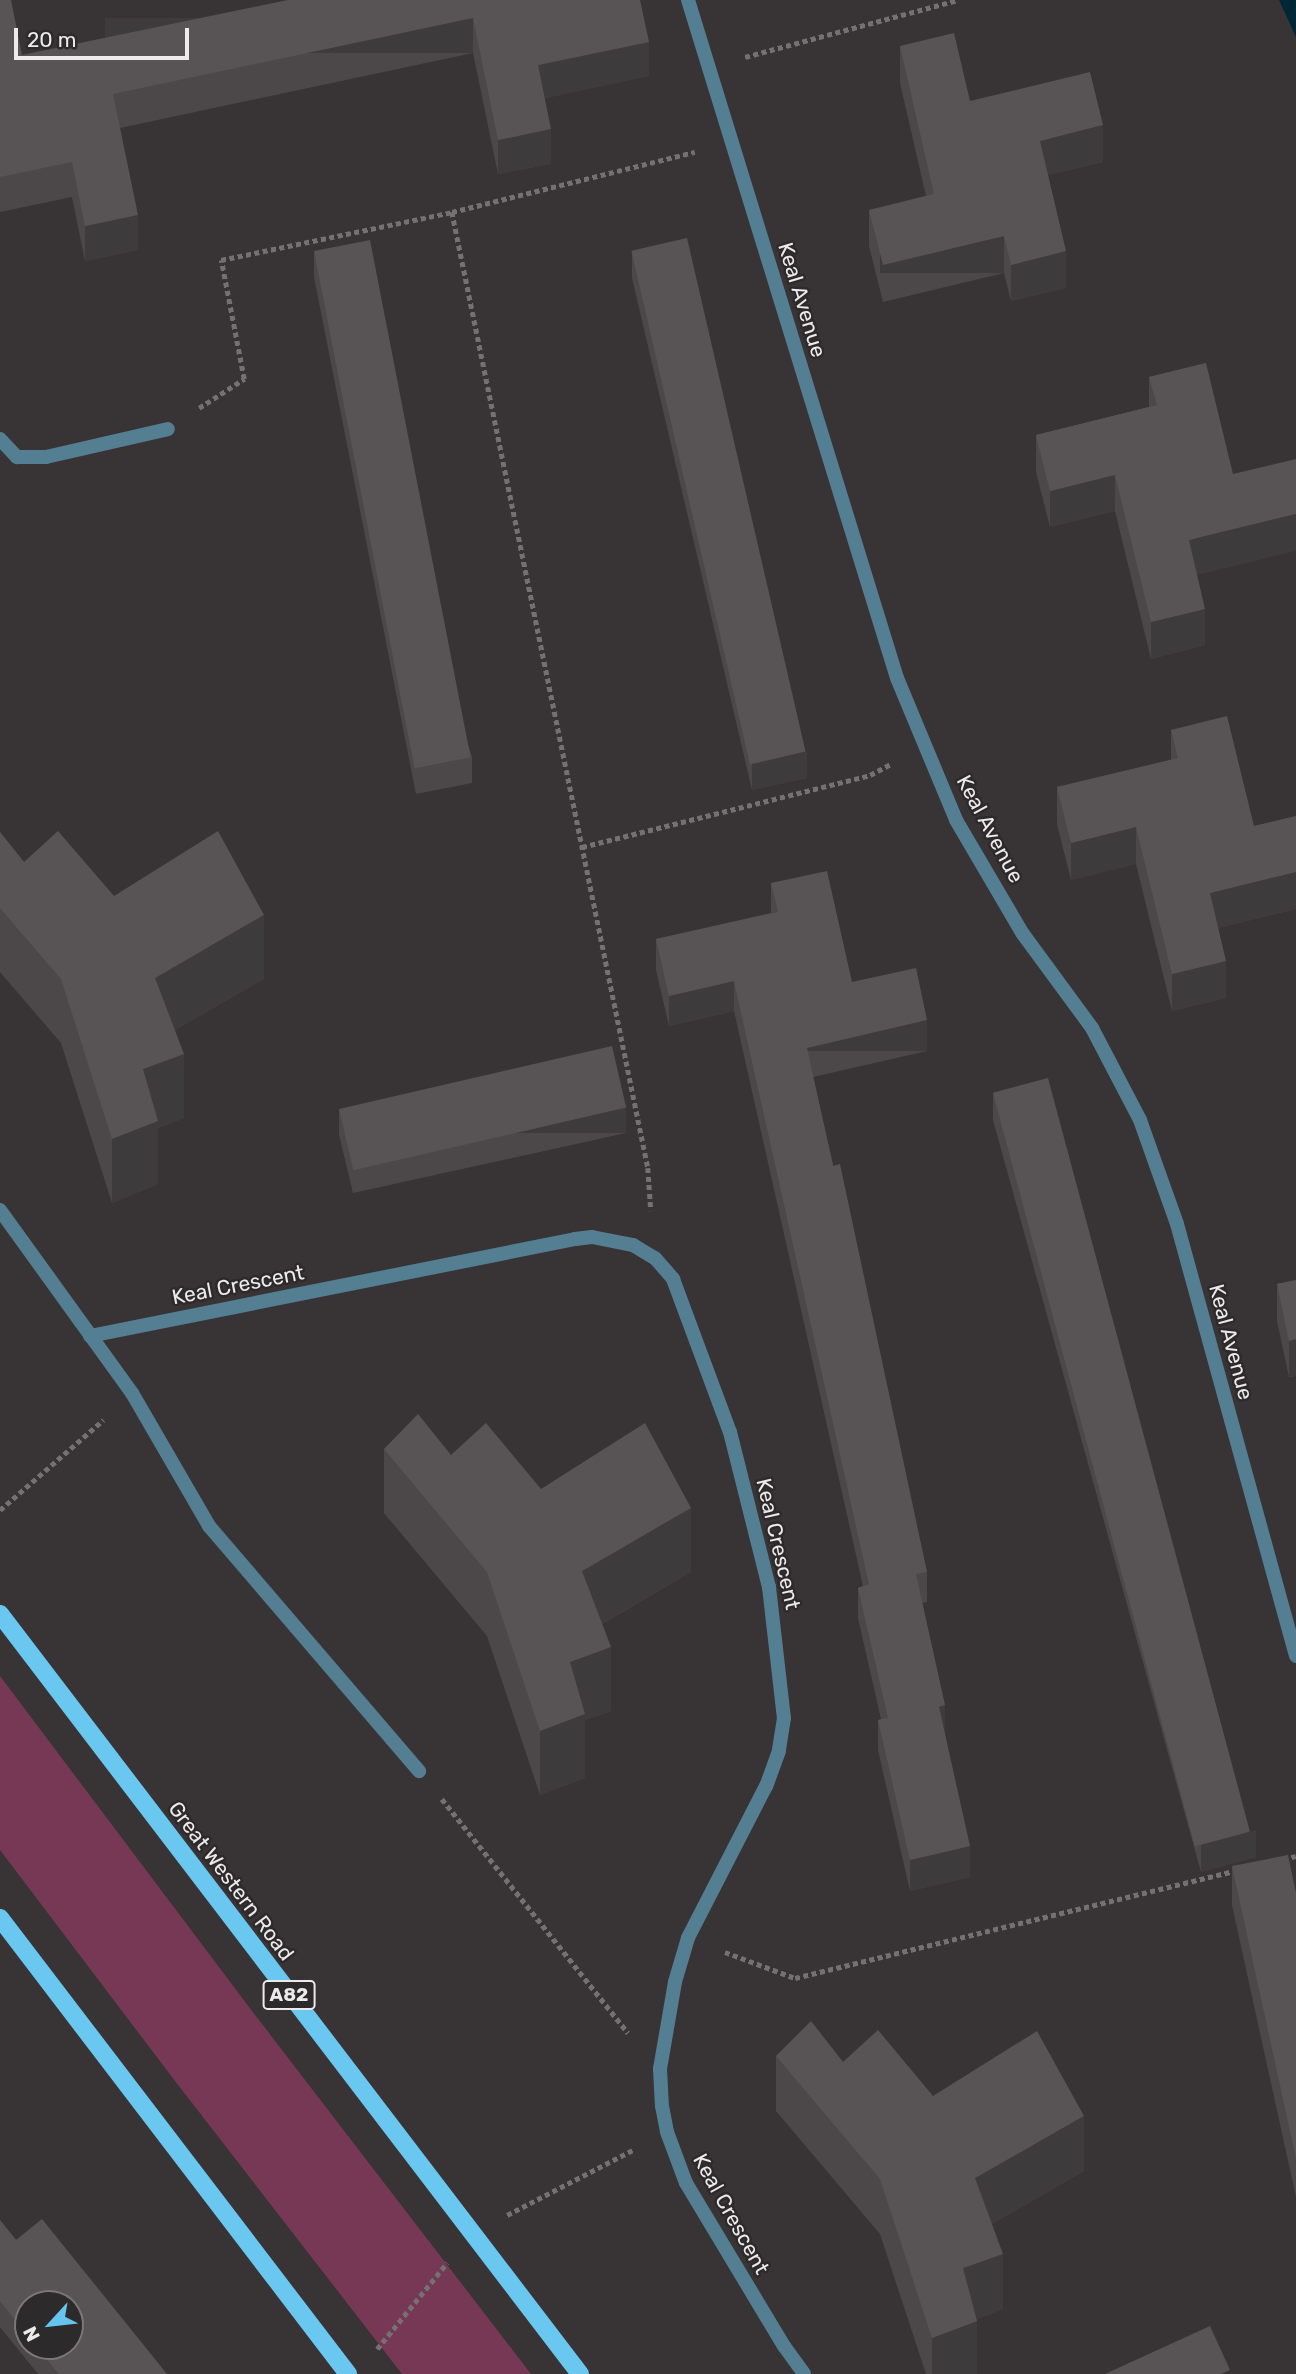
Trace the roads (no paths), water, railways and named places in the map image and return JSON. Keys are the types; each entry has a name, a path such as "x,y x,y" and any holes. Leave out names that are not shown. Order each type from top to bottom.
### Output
{"main road":[{"name":"Great Western Road","path":"0,1614 580,2374"},
{"path":"0,1918 348,2374"}],"street":[{"name":"Keal Avenue","path":"688,0 897,678 956,821 1023,934 1092,1028 1140,1120 1177,1224 1296,1656"},
{"path":"0,439 17,457 46,457 168,429"},
{"path":"0,1210 132,1394 209,1526 419,1771"},
{"name":"Keal Crescent","path":"90,1336 575,1239 612,1240 633,1245 655,1258 673,1279 686,1307 730,1432 769,1587 784,1718 779,1751 766,1786 688,1938 675,1982 660,2069 667,2132 687,2183 715,2234 804,2374"}],"water":[{"path":"1279,0 1296,0 1296,37"}]}
